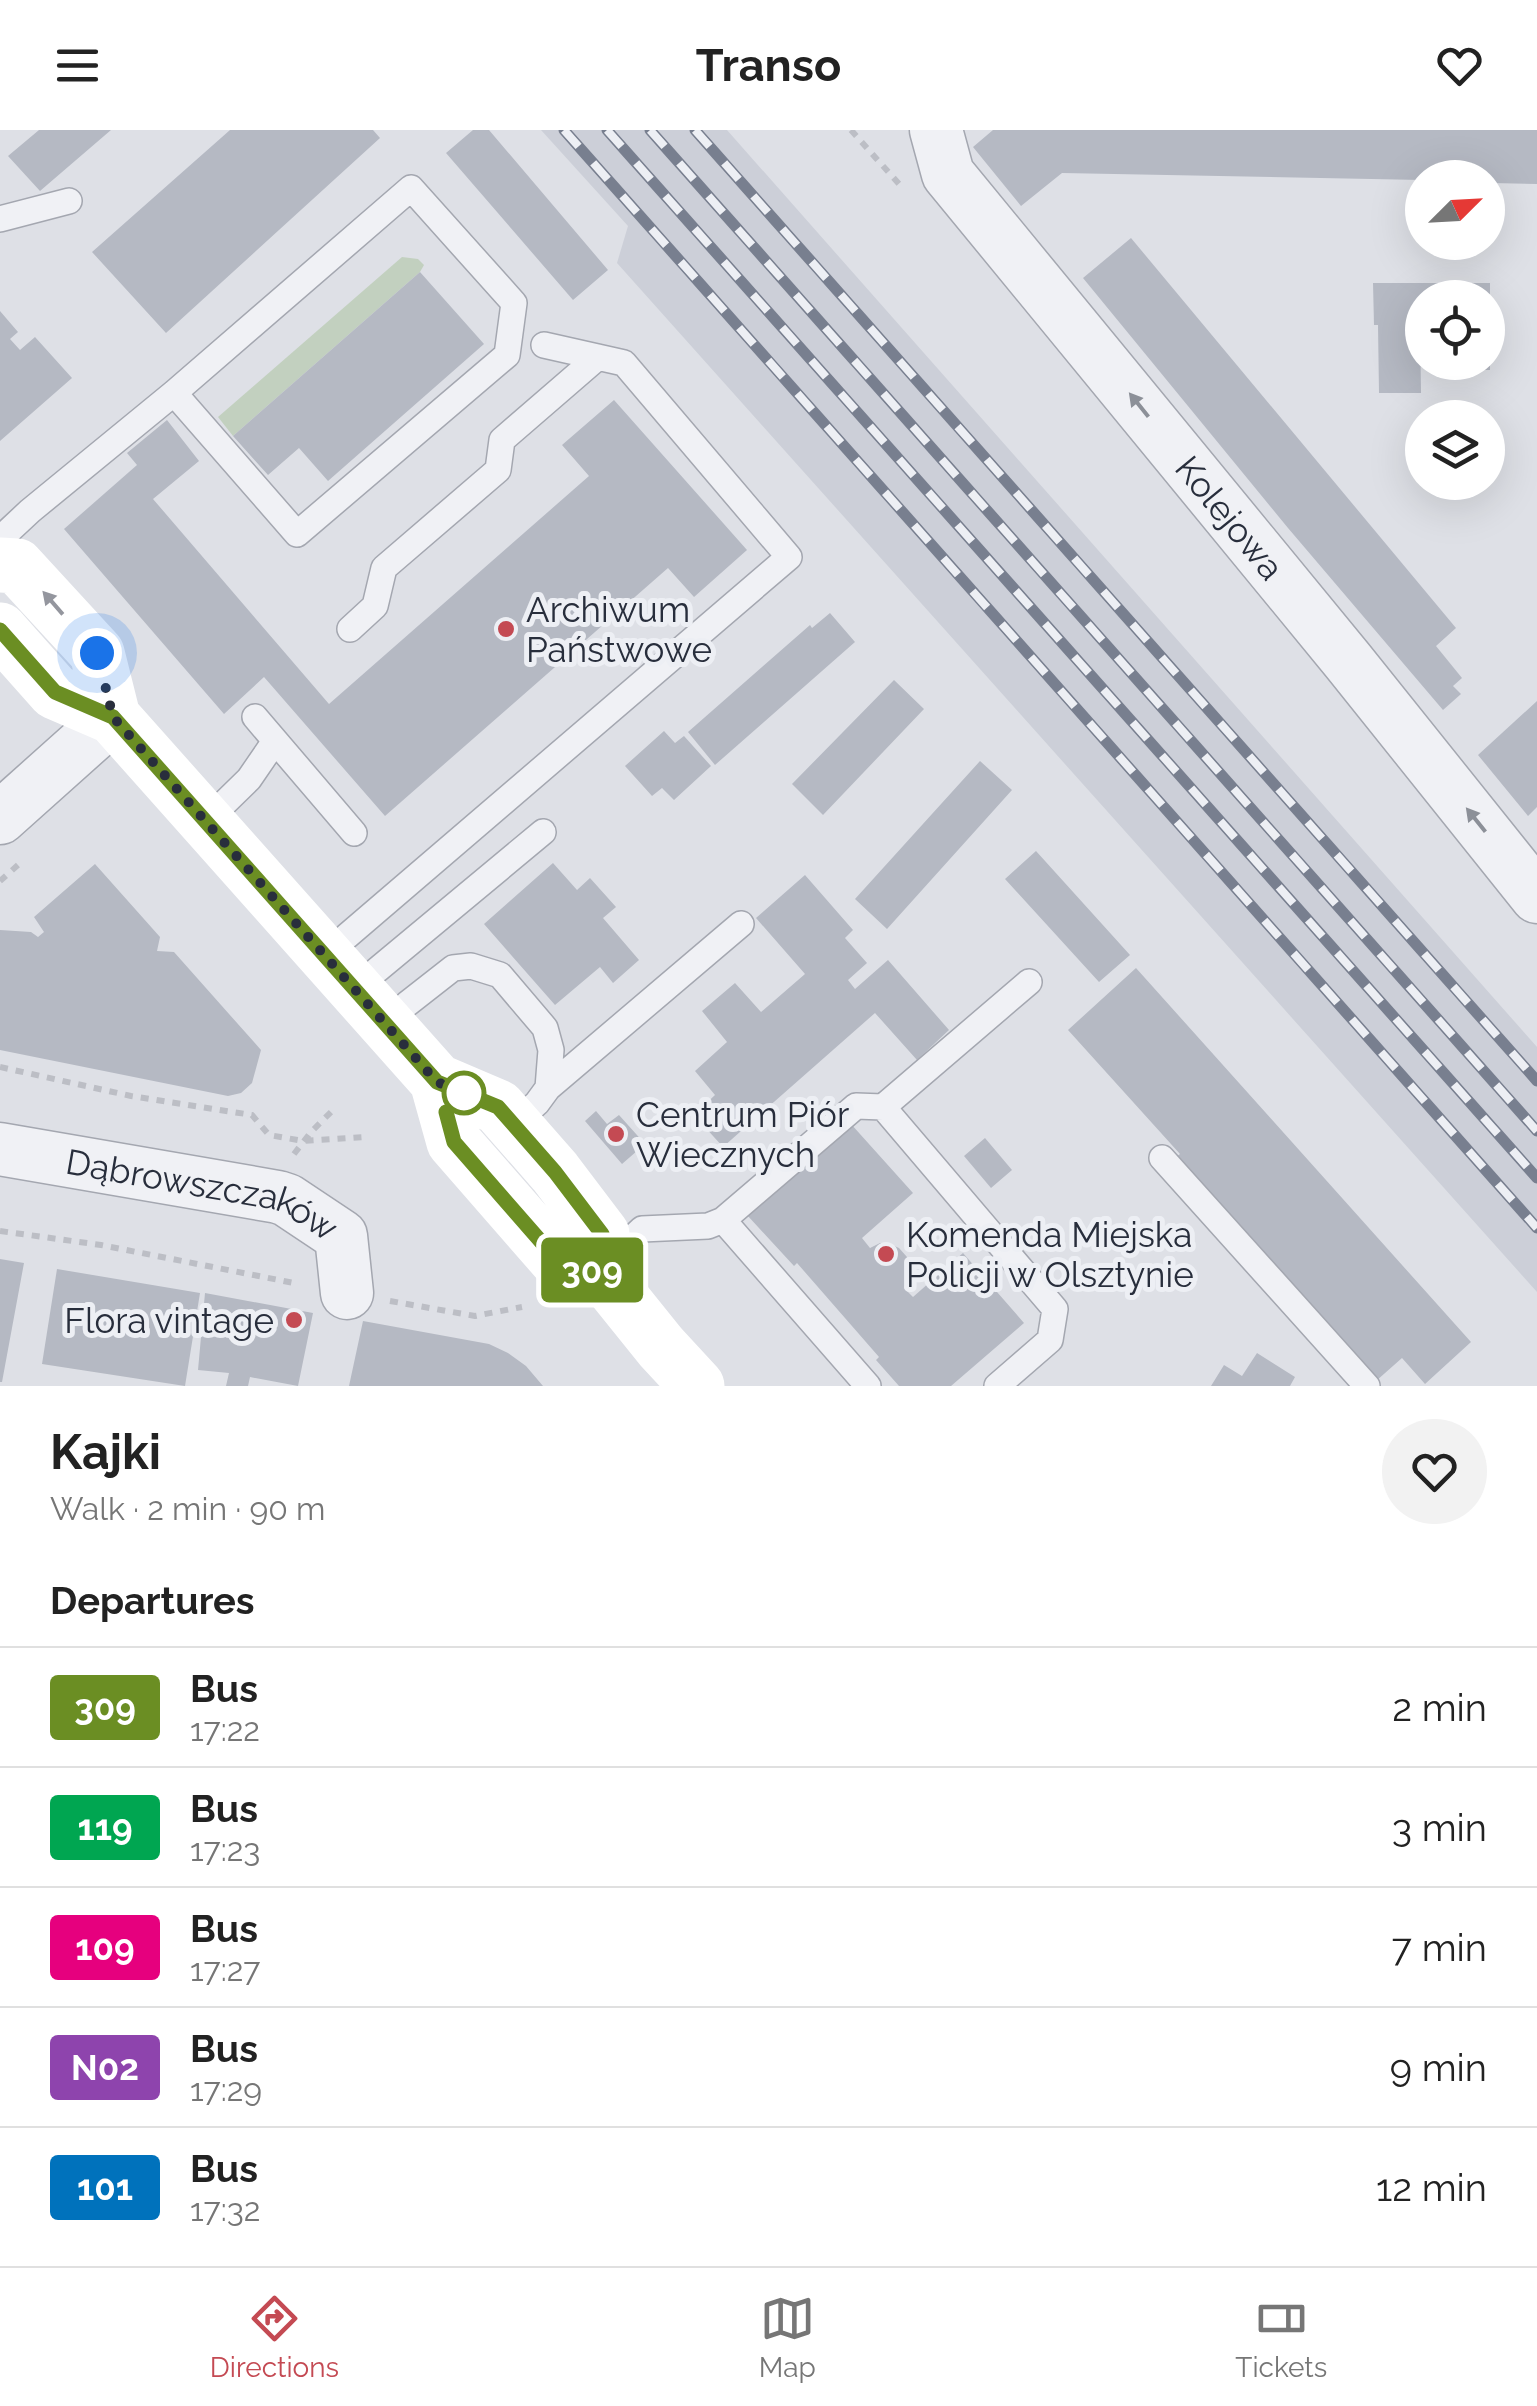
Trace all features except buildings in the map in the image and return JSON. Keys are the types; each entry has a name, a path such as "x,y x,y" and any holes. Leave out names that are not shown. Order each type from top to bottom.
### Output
{"street":[{"name":"Kolejowa","path":"936,130 948,174 1348,660 1537,897"},
{"path":"0,564 18,566 97,653 113,717"},
{"path":"0,630 55,692 113,717 437,1082 454,1142 564,1268 599,1270"},
{"path":"0,818 113,717"},
{"path":"437,1082 498,1107 530,1106 555,1172 602,1234 599,1270 696,1386"},
{"name":"Dąbrowszczaków","path":"0,1148 287,1200 341,1236 347,1294"}],"lane":[{"path":"0,539 411,188 514,303 507,355 297,534 174,393"},
{"path":"0,219 68,200"},
{"path":"348,936 789,557 624,363 544,345"},
{"path":"350,629 375,606 384,568 498,470 502,440 598,357"},
{"path":"255,717 354,833"},
{"path":"206,821 248,778 275,741"},
{"path":"378,970 543,832"},
{"path":"530,1106 741,924"},
{"path":"407,1004 453,968 471,966 500,975 546,1028 551,1050 530,1106"},
{"path":"599,1270 642,1230 708,1226 723,1220 856,1106 882,1107 1030,982"},
{"path":"882,1107 1055,1310 1050,1340 997,1386"},
{"path":"1162,1158 1368,1386"},
{"path":"723,1220 868,1386"}],"path":[{"path":"851,130 900,184"},
{"path":"0,1067 131,1096 252,1115 269,1135 303,1142 364,1136"},
{"path":"0,1231 101,1245 475,1316 522,1307"}],"shaded area":[{"path":"541,130 727,130 1537,1047 1537,1292 617,263 628,226"}],"green space":[{"path":"402,257 418,259 424,265 420,272 233,436 218,417"}],"railway":[{"path":"564,130 1537,1228"},
{"path":"607,130 1537,1178"},
{"path":"650,130 1537,1131"},
{"path":"695,130 1537,1081"}],"bus line":[{"name":"309","path":"0,630 55,692 113,717 437,1082 498,1107 602,1234 599,1270 564,1268 454,1142 446,1112"}],"place":[{"name":"Archiwum Państwowe","path":"506,629"},
{"name":"Centrum Piór Wiecznych","path":"616,1134"},
{"name":"Komenda Miejska Policji w Olsztynie","path":"886,1254"},
{"name":"Flora vintage","path":"294,1320"}],"route":[{"path":"97,653 113,717 437,1082 467,1094 464,1093"}]}
